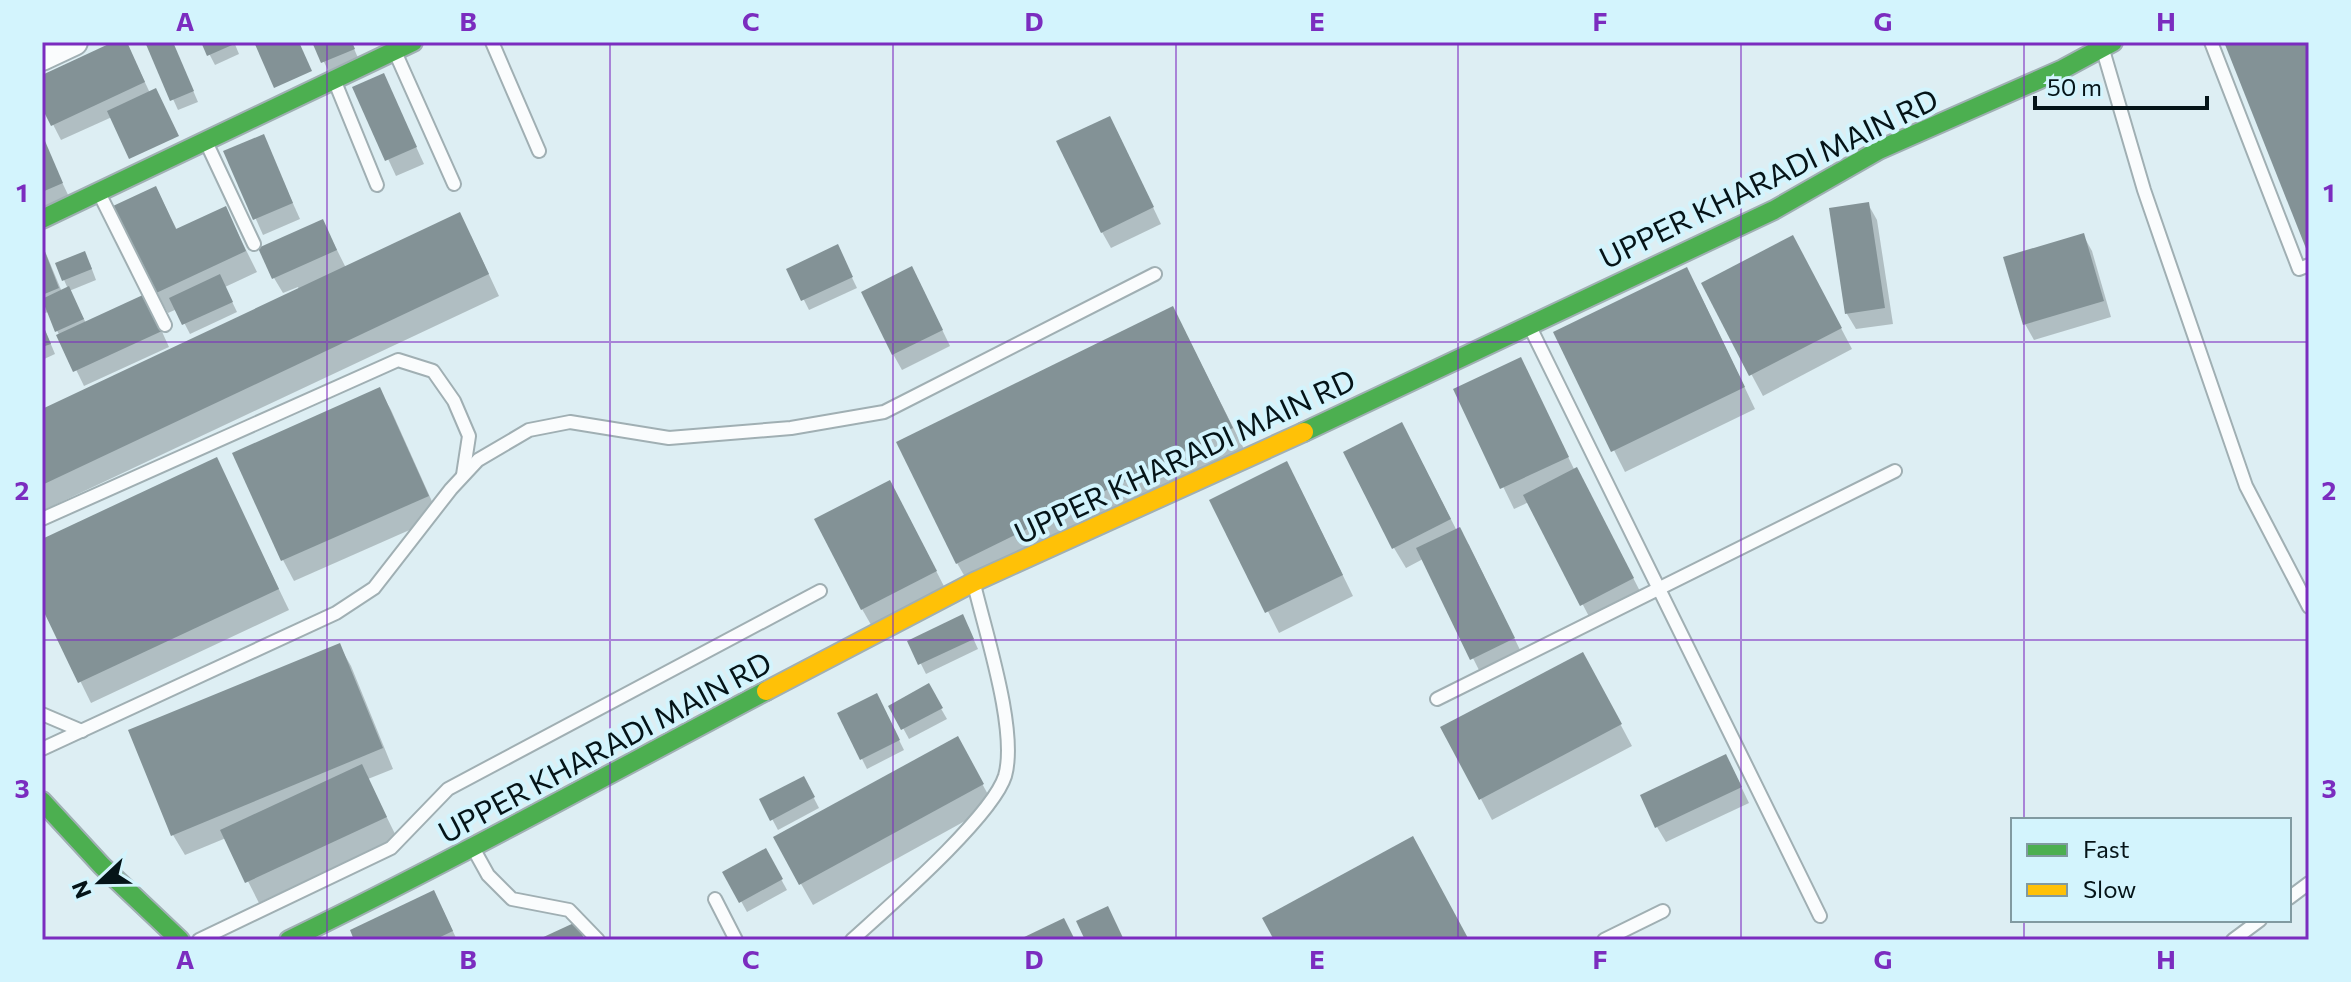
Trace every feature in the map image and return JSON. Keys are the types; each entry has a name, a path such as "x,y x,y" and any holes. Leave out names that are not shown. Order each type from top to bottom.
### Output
{"main road":[{"path":"42,219 413,42"},
{"name":"UPPER KHARADI MAIN RD","path":"289,940 407,883 974,582 1265,450 1774,210 1879,150 2063,69 2108,45"},
{"path":"42,801 102,866 180,940"}],"street":[{"path":"42,57 74,42"}],"lane":[{"path":"492,42 539,151"},
{"path":"2211,42 2299,269 2309,265"},
{"path":"2108,45 2144,190 2246,486 2309,607"},
{"path":"395,51 454,184"},
{"path":"334,80 377,185"},
{"path":"205,141 254,244"},
{"path":"98,192 165,325"},
{"path":"42,749 336,613 374,588 478,460 529,430 570,422 669,438 791,428 884,412 1155,274"},
{"path":"1529,325 1820,916"},
{"path":"42,519 398,360 433,371 454,401 469,436 463,476"},
{"path":"1437,699 1895,471"},
{"path":"852,940 965,832 991,800 1005,776 1007,747 1003,709 974,582"},
{"path":"199,940 391,848 448,789 820,591"},
{"path":"42,714 82,731"},
{"path":"472,846 488,875 512,899 569,910 598,940"},
{"path":"2291,896 2309,883"},
{"path":"715,899 736,940"},
{"path":"1604,940 1663,911"},
{"path":"2233,940 2257,922"}],"building":[{"path":"113,42 127,42 145,82 51,126 42,108 42,75"},
{"path":"145,42 173,42 194,91 170,101"},
{"path":"201,42 239,42 207,56"},
{"path":"254,42 299,42 312,71 274,88"},
{"path":"312,42 352,42 355,49 321,63"},
{"path":"2224,42 2309,42 2309,256"},
{"path":"384,73 417,147 385,161 352,87"},
{"path":"156,88 179,136 129,159 107,111"},
{"path":"1110,116 1154,207 1101,233 1056,141"},
{"path":"42,134 63,183 42,192"},
{"path":"264,134 293,203 253,220 223,151"},
{"path":"156,186 176,229 226,206 246,251 154,294 113,206"},
{"path":"1869,202 1885,308 1845,314 1829,208"},
{"path":"460,212 489,274 42,485 42,409"},
{"path":"323,219 337,250 272,279 258,248"},
{"path":"2084,233 2104,301 2023,325 2003,257"},
{"path":"1793,235 1842,328 1749,376 1701,283"},
{"path":"42,244 59,288 42,295"},
{"path":"838,244 853,277 801,301 786,269"},
{"path":"85,251 92,269 62,281 55,263"},
{"path":"912,266 943,330 892,355 861,292"},
{"path":"1687,267 1745,387 1611,452 1553,332"},
{"path":"220,274 233,302 182,325 169,298"},
{"path":"69,286 84,319 55,332 42,299"},
{"path":"145,294 162,331 73,372 56,335"},
{"path":"1173,306 1233,428 956,564 896,442"},
{"path":"42,323 51,344 42,347"},
{"path":"1521,357 1569,457 1500,489 1453,389"},
{"path":"380,387 429,496 281,561 232,453"},
{"path":"1402,422 1451,519 1392,549 1343,452"},
{"path":"217,457 279,589 78,683 42,608 42,539"},
{"path":"1287,461 1343,575 1265,613 1209,500"},
{"path":"1577,467 1634,578 1580,606 1523,495"},
{"path":"890,480 937,571 861,610 814,519"},
{"path":"1460,527 1515,638 1470,660 1416,548"},
{"path":"963,614 974,639 918,665 907,641"},
{"path":"340,643 383,748 171,836 128,730"},
{"path":"1583,652 1622,724 1479,800 1440,727"},
{"path":"929,683 943,708 901,730 888,706"},
{"path":"877,693 900,740 860,760 837,713"},
{"path":"958,736 984,784 799,885 773,837"},
{"path":"1726,754 1742,787 1655,828 1640,795"},
{"path":"362,764 387,817 245,883 220,830"},
{"path":"804,776 815,797 770,821 759,799"},
{"path":"1413,836 1469,940 1274,940 1262,918"},
{"path":"766,848 783,879 739,903 722,872"},
{"path":"434,890 453,931 434,940 354,940 350,930"},
{"path":"1108,906 1124,940 1085,940 1076,921"},
{"path":"1064,918 1075,940 1018,940"},
{"path":"576,922 585,940 537,940"}],"traffic: fast":[{"path":"42,219 413,42"},
{"path":"1304,432 1774,210 1879,150 2063,69 2113,42"},
{"path":"289,940 469,849 766,691"},
{"path":"42,801 102,866 180,940"}],"traffic: slow":[{"path":"766,691 974,582 1304,432"}]}
